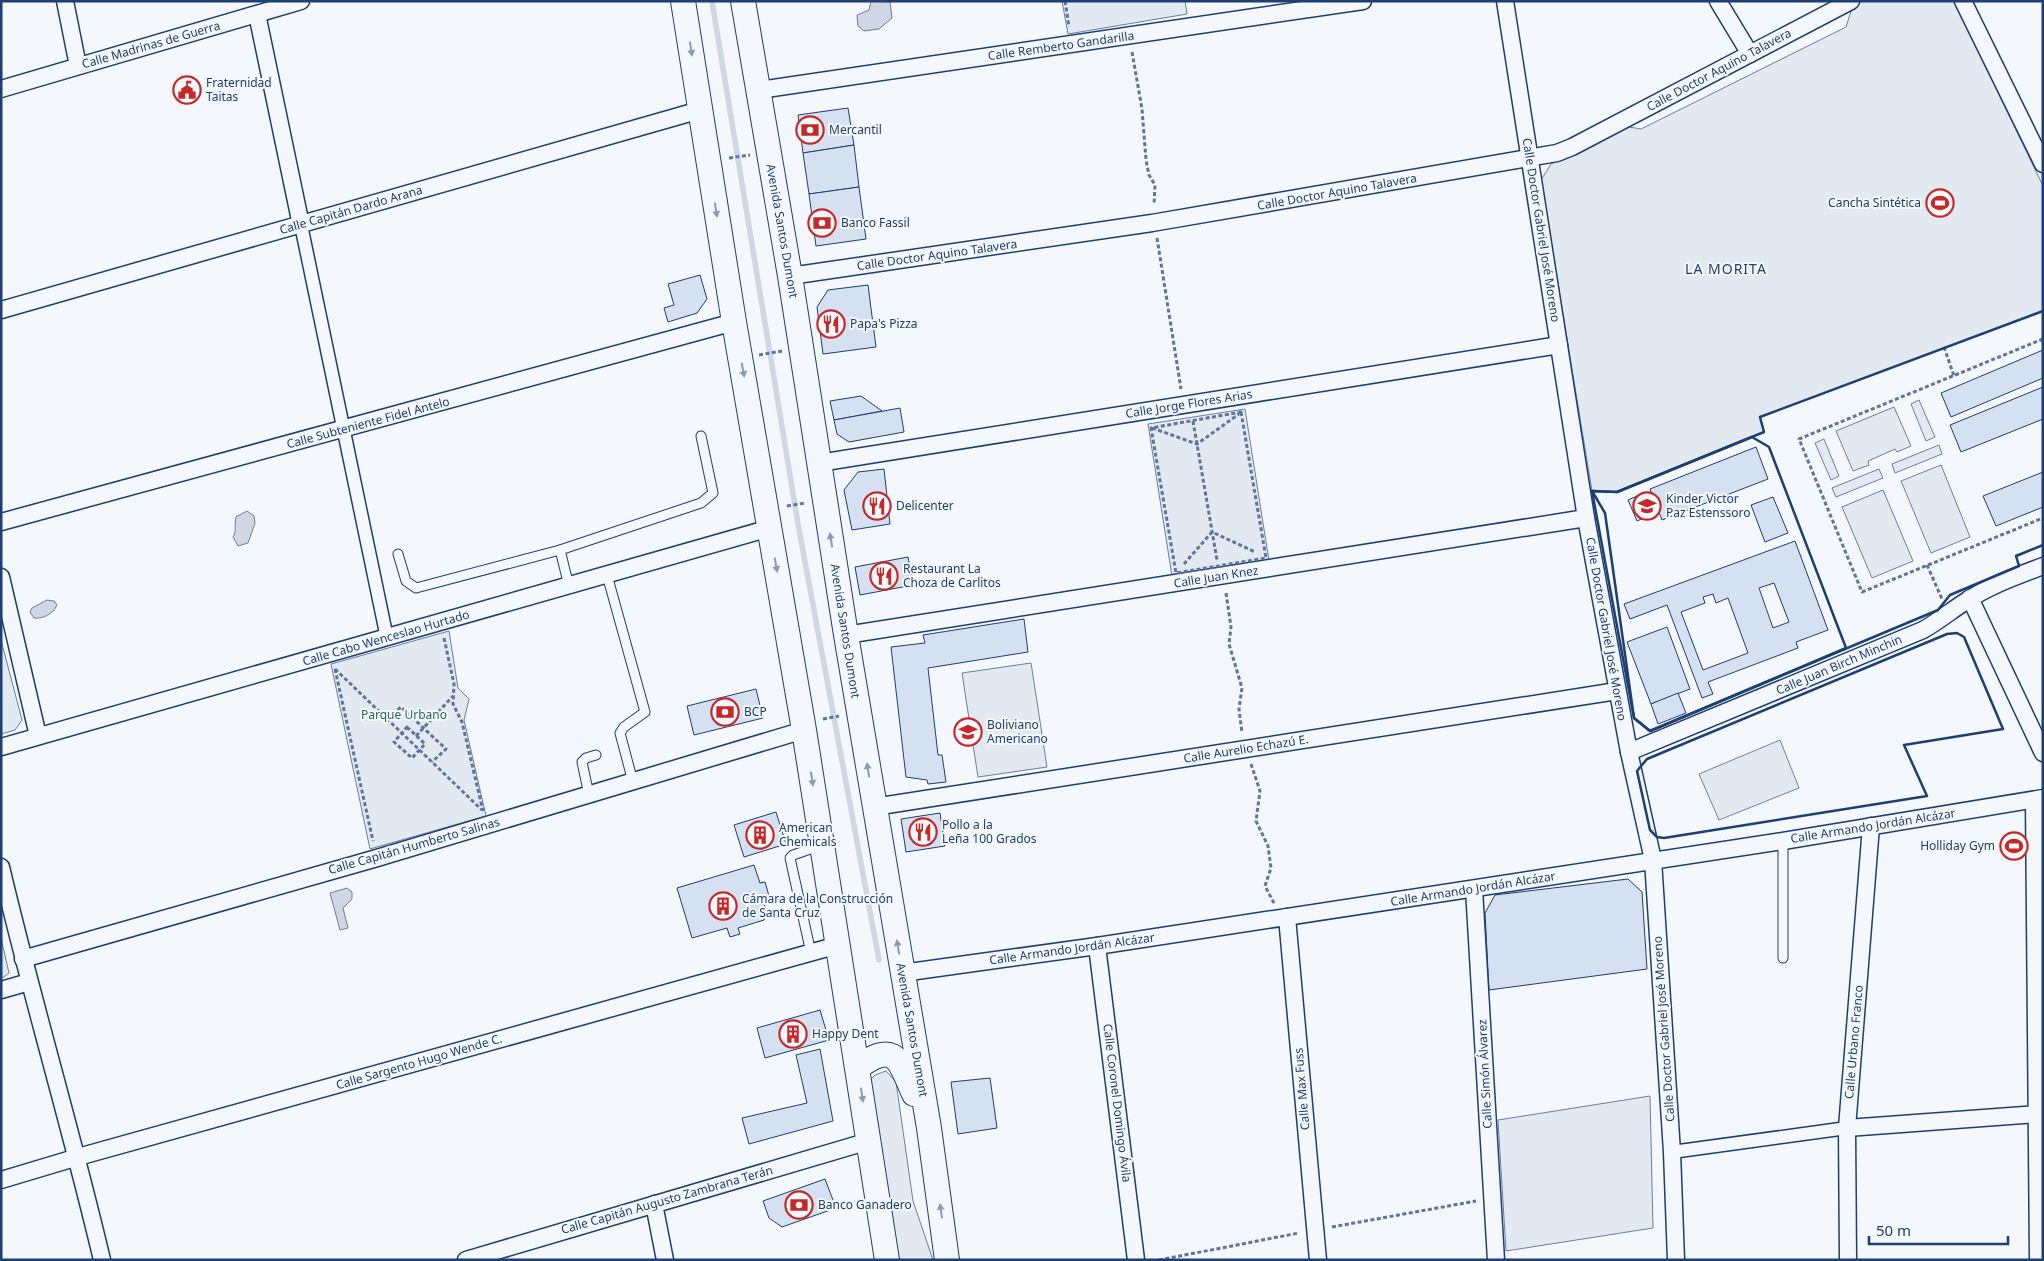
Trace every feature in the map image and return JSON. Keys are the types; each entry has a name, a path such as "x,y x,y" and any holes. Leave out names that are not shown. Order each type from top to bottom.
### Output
{"main road":[{"path":"683,1 734,322 770,528 812,725 822,845 887,1260"},
{"name":"Avenida Santos Dumont","path":"744,1 790,276 818,463 874,806 929,1128 947,1260"},
{"path":"844,978 862,1025 874,1041 890,1043 912,1029"},
{"path":"858,1067 878,1055 886,1053 893,1056 904,1072 929,1128"}],"street":[{"path":"65,1 78,66"},
{"name":"Calle Madrinas de Guerra","path":"1,89 257,14 275,5 301,1"},
{"name":"Calle Remberto Gandarilla","path":"759,90 1363,1"},
{"name":"Calle Doctor Gabriel José Moreno","path":"1505,1 1586,518 1617,692 1653,860 1672,1152 1676,1260"},
{"path":"1718,1 1750,54"},
{"name":"Calle Doctor Aquino Talavera","path":"790,276 1152,223 1530,159 1572,147 1851,1"},
{"path":"1963,1 2043,164"},
{"path":"257,14 387,638"},
{"name":"Calle Capitán Dardo Arana","path":"1,310 700,110"},
{"name":"Calle Subteniente Fidel Antelo","path":"1,522 344,430 734,322"},
{"name":"Calle Jorge Flores Arias","path":"818,463 1559,344"},
{"name":"Calle Juan Knez","path":"846,635 1220,571 1586,518"},
{"name":"Calle Cabo Wenceslao Hurtado","path":"1,747 333,661 387,638 770,528"},
{"name":"Calle Juan Birch Minchin","path":"1629,752 1923,630 1970,598 2001,582 2043,566"},
{"path":"1,577 38,736"},
{"path":"1970,598 2043,753"},
{"name":"Calle Aurelio Echazú E.","path":"874,806 1617,692"},
{"name":"Calle Capitán Humberto Salinas","path":"23,959 377,858 486,818 589,795 812,725"},
{"path":"2038,800 2040,1115 2038,1260"},
{"name":"Calle Armando Jordán Alcázar","path":"902,973 1097,946 1653,860 1783,842 2038,800"},
{"name":"Calle Urbano Franco","path":"1848,1260 1847,1128 1872,826"},
{"path":"1,867 28,982 78,1157 102,1260"},
{"name":"Calle Simón Álvarez","path":"1474,889 1496,1260"},
{"name":"Calle Max Fuss","path":"1281,918 1318,1260"},
{"name":"Calle Sargento Hugo Wende C.","path":"1,1180 838,944"},
{"name":"Calle Coronel Domingo Ávila","path":"1097,946 1136,1260"},
{"path":"1,990 28,982"},
{"path":"1672,1152 1847,1128 2040,1115"},
{"name":"Calle Capitán Augusto Zambrana Terán","path":"466,1260 869,1142"},
{"path":"654,1204 665,1260"}],"lane":[{"path":"398,554 406,581 416,588 560,550 701,503 713,493 701,436"},
{"path":"560,550 569,586"},
{"path":"607,575 645,712 620,732 633,782"},
{"path":"589,795 582,762 586,758 596,755"},
{"path":"1783,842 1783,958"},
{"path":"811,952 790,858 793,855 822,845"}],"path":[{"path":"1127,36 1134,57 1142,109 1146,160 1149,175 1155,185 1152,223 1162,261 1165,298 1174,336 1176,369 1183,397 1188,404 1193,420 1212,532 1231,627 1229,644 1242,688 1239,709 1241,729 1245,740 1240,750 1252,766 1260,791 1256,821 1268,846 1272,868 1265,886 1281,918"},
{"path":"723,159 754,154"},
{"path":"2043,339 1799,439 1862,592 2043,518"},
{"path":"1944,347 1954,376"},
{"path":"763,355 779,352"},
{"path":"1151,428 1241,412"},
{"path":"1197,444 1241,412"},
{"path":"1241,412 1266,558"},
{"path":"1151,428 1197,444"},
{"path":"1151,428 1176,573"},
{"path":"787,506 804,503"},
{"path":"1212,532 1266,558"},
{"path":"1176,573 1212,532"},
{"path":"1176,573 1220,571 1266,558"},
{"path":"1927,566 1948,614"},
{"path":"440,623 454,684 453,704 462,722 486,818"},
{"path":"333,661 486,818"},
{"path":"333,661 377,858"},
{"path":"416,736 454,695"},
{"path":"388,719 401,707 446,749 432,762"},
{"path":"812,725 844,716"},
{"path":"407,727 426,744 412,758 394,742 402,733 407,727"}],"green space":[{"path":"1062,1 1185,1 1187,14 1068,34"},
{"path":"1859,1 1954,1 2043,186 2043,311 1760,417 1764,432 1617,492 1592,491 1541,180 1551,164 1623,126 1641,129 1846,27 1853,5"},
{"path":"1919,400 1935,437 1926,441 1911,404"},
{"path":"1894,407 1911,446 1897,452 1895,449 1868,461 1869,465 1853,471 1836,431"},
{"path":"1245,409 1269,561 1172,576 1148,424"},
{"path":"1824,439 1839,476 1831,480 1815,443"},
{"path":"1939,445 1942,454 1895,473 1892,464"},
{"path":"1941,465 1970,537 1931,553 1901,481"},
{"path":"1879,469 1883,478 1836,497 1832,488"},
{"path":"1883,490 1913,561 1872,578 1842,507"},
{"name":"Parque Urbano","path":"449,631 458,688 469,699 464,720 486,816 370,849 331,664"},
{"path":"1,640 22,720 15,730 1,734"},
{"path":"1031,663 1047,767 978,777 962,673"},
{"path":"1780,740 1799,788 1719,820 1699,774"},
{"path":"1,938 9,973 1,979"},
{"path":"886,1071 896,1082 913,1201 933,1260 899,1260 871,1092 871,1079 875,1075"},
{"path":"1650,1096 1653,1228 1506,1251 1498,1120"}],"shaded area":[{"path":"871,1 890,2 892,18 879,29 864,31 858,26 857,15 869,10"},
{"path":"247,511 254,516 255,523 248,543 238,546 233,537 236,517"},
{"path":"47,600 54,601 57,605 53,611 41,618 34,618 30,612 32,608"},
{"path":"347,888 352,892 352,899 343,908 348,928 340,930 330,893"}],"building":[{"path":"848,108 854,145 803,153 798,115"},
{"path":"854,145 859,187 809,194 803,153"},
{"path":"859,187 866,239 816,246 809,194"},
{"path":"700,275 707,299 697,313 668,322 664,308 674,305 668,284"},
{"path":"868,285 876,347 823,354 817,307 828,290"},
{"path":"2043,350 2043,378 1951,417 1941,393"},
{"path":"2043,387 2043,419 1961,452 1950,425"},
{"path":"861,396 882,411 834,420 830,401"},
{"path":"900,408 904,432 849,442 837,434 834,420"},
{"path":"1756,447 1768,479 1662,520 1650,489"},
{"path":"884,469 890,524 852,530 844,490 858,472"},
{"path":"2043,472 2043,507 1996,526 1983,496"},
{"path":"1646,492 1655,513 1637,521 1628,500"},
{"path":"1773,497 1788,533 1765,542 1751,505"},
{"path":"1795,541 1828,630 1796,642 1798,648 1708,682 1713,694 1702,698 1667,605 1630,619 1624,604","holes":["1774,583 1789,622 1773,628 1759,588","1713,594 1716,603 1728,598 1748,653 1703,670 1681,612 1705,603 1703,597"]},
{"name":"Restaurant La Choza de Carlitos","path":"908,557 913,585 860,595 855,567"},
{"path":"1024,619 1028,652 928,668 938,755 942,755 946,782 928,784 927,780 906,777 891,647 925,643 923,635"},
{"path":"1667,627 1690,689 1651,704 1627,642"},
{"name":"BCP","path":"756,689 763,718 694,735 687,706"},
{"path":"1678,693 1686,713 1658,724 1651,704"},
{"name":"American Chemicals","path":"776,812 786,844 744,857 734,825"},
{"name":"Pollo a la Leña 100 Grados","path":"940,813 945,846 906,852 901,819"},
{"name":"Cámara de la Construcción de Santa Cruz","path":"754,865 760,883 765,882 769,896 762,898 767,913 764,920 738,928 740,934 730,937 727,928 692,938 677,888"},
{"path":"1628,879 1642,892 1647,969 1489,990 1485,913 1495,895"},
{"name":"Happy Dent","path":"820,1010 829,1040 765,1058 757,1028"},
{"path":"820,1049 833,1121 749,1144 742,1118 807,1103 796,1055"},
{"path":"990,1078 997,1128 958,1134 951,1082"},
{"name":"Banco Ganadero","path":"825,1179 836,1208 782,1227 769,1218 763,1201"}],"waterway":[{"path":"712,1 798,524 879,960"}],"wall":[{"path":"2043,311 1760,417 1764,432 1617,492 1592,491 1605,513 1634,718 1650,731 1938,610 1950,595 2019,566 2016,556 2043,545"},
{"path":"1752,437 1769,447 1846,648 1650,731 1634,718 1592,491 1617,492 1752,437"},
{"path":"1957,633 1964,637 2003,729 1904,745 1927,796 1664,838 1657,837 1650,830 1637,771 1647,759 1947,634 1957,633"}],"place":[{"name":"Fraternidad Taitas","path":"187,90"},
{"name":"Mercantil","path":"810,130"},
{"name":"Cancha Sintética","path":"1940,203"},
{"name":"Banco Fassil","path":"822,223"},
{"name":"Papa's Pizza","path":"831,324"},
{"name":"Delicenter","path":"877,506"},
{"name":"Kinder Victor Paz Estenssoro","path":"1647,506"},
{"name":"Restaurant La Choza de Carlitos","path":"884,576"},
{"name":"BCP","path":"725,712"},
{"name":"Boliviano Americano","path":"968,732"},
{"name":"Pollo a la Leña 100 Grados","path":"923,832"},
{"name":"American Chemicals","path":"760,835"},
{"name":"Holliday Gym","path":"2014,846"},
{"name":"Cámara de la Construcción de Santa Cruz","path":"723,906"},
{"name":"Happy Dent","path":"793,1034"},
{"name":"Banco Ganadero","path":"799,1205"}],"district":[{"name":"LA MORITA","path":"1726,269"}]}
